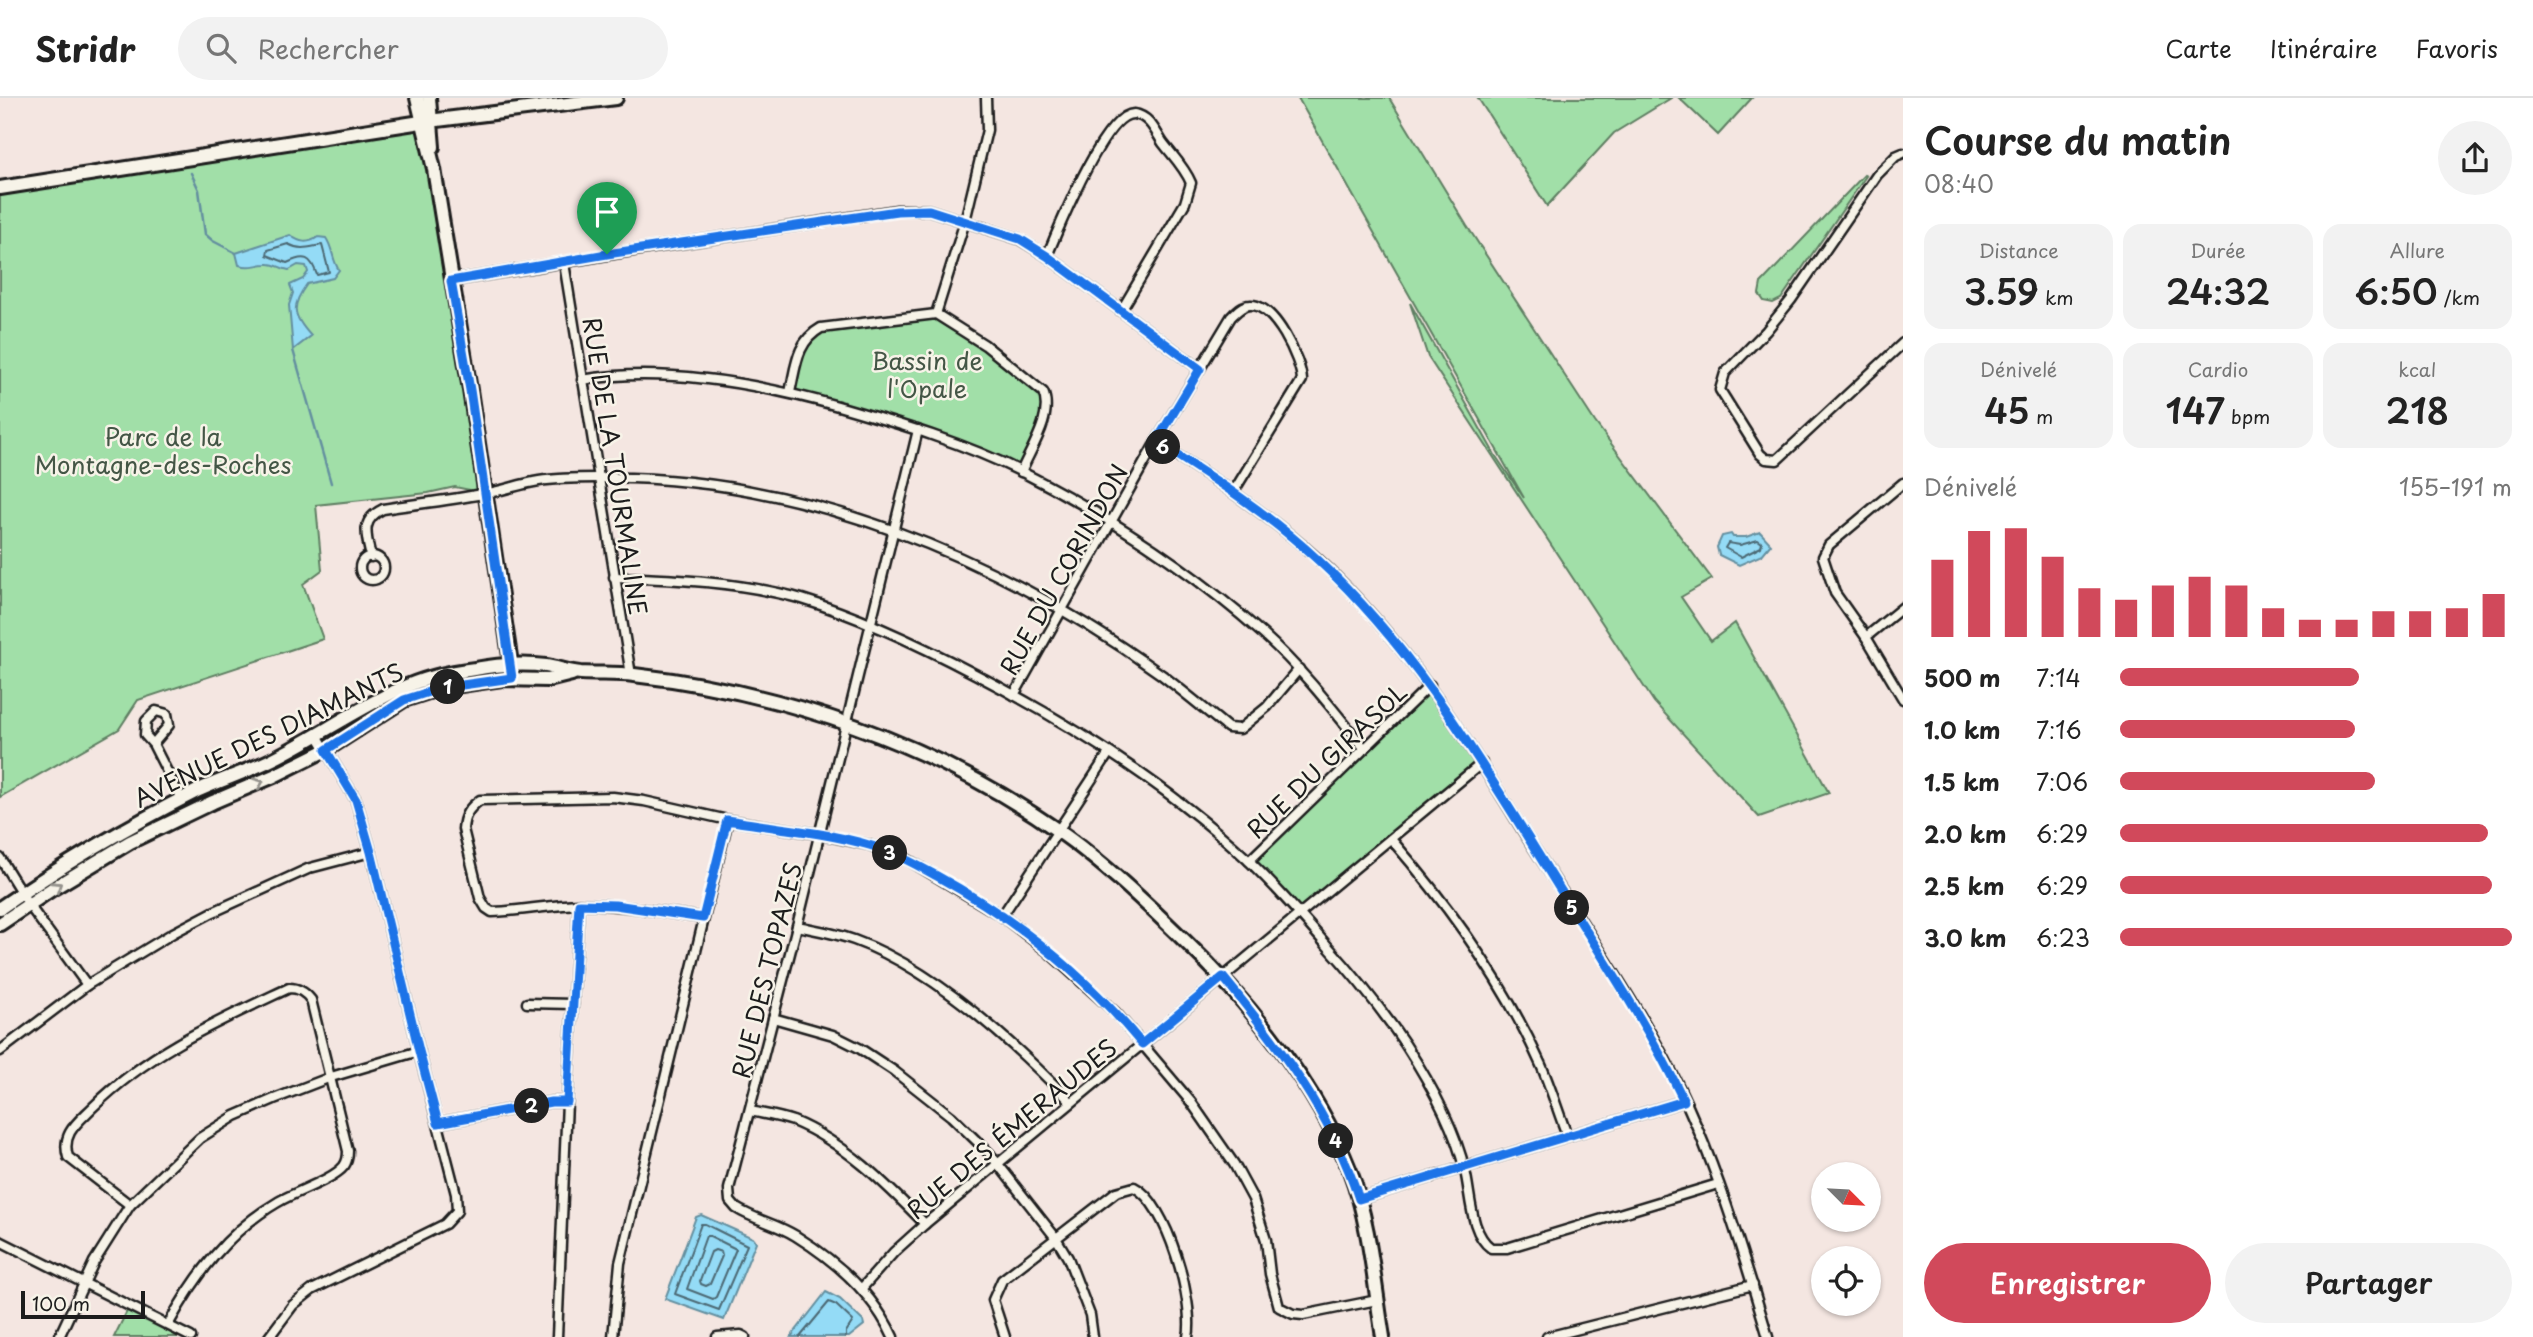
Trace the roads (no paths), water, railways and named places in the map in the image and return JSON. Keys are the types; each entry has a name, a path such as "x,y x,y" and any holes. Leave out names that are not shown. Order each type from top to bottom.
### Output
{"street":[{"path":"417,98 427,121"},
{"path":"429,98 427,121 512,678"},
{"path":"0,188 427,121 616,98"},
{"path":"936,314 965,221 987,130 986,98"},
{"path":"1047,256 1064,215 1105,136 1118,120 1133,114 1142,116 1152,124 1191,183 1185,203 1121,311"},
{"path":"1903,153 1877,174 1791,300 1766,331 1725,373 1720,390 1760,454 1777,460 1903,343"},
{"path":"451,281 897,211 929,210 1020,239 1200,369"},
{"name":"RUE DE LA TOURMALINE","path":"564,263 631,675"},
{"name":"RUE DU CORINDON","path":"1014,695 1156,442 1231,317 1240,308 1250,305 1269,312 1298,359 1302,380 1234,491"},
{"path":"790,392 796,358 808,335 821,328 936,314 985,345 1044,392 1047,399 1045,416 1021,472"},
{"path":"582,380 612,375 709,379 790,392 918,430 1021,472 1111,523 1213,593 1299,668 1364,748"},
{"name":"RUE DES TOPAZES","path":"862,1288 796,1236 744,1213 730,1201 729,1189 797,926 918,430"},
{"path":"1156,442 1234,491 1319,560 1374,617 1430,685 1656,1042 1718,1184 1768,1337"},
{"path":"371,557 367,528 373,514 383,509 485,494 539,481 598,478 669,480 783,496 893,531 969,562 1062,610 1154,669 1234,730 1240,729 1267,706 1299,668"},
{"path":"1903,483 1829,545 1823,557 1835,593 1866,636 1903,698"},
{"path":"614,577 686,580 737,586 801,599 869,624 940,656 1063,722 1182,805 1249,862 1300,914 1395,1028 1425,1075 1464,1167 1479,1236 1491,1248 1499,1249 1718,1184"},
{"path":"1866,636 1903,607"},
{"name":"AVENUE DES DIAMANTS","path":"0,908 122,830 181,799 269,761 399,689 472,669 511,665 544,666 576,673 631,675 709,686 757,696 846,722 889,738 948,766 1059,831 1145,902 1223,977 1267,1031 1307,1091 1331,1130 1350,1172 1359,1199 1383,1337"},
{"name":"AVENUE DES DIAMANTS","path":"0,924 130,842 326,750 404,700 441,688 512,678 548,680 576,673"},
{"name":"RUE DU GIRASOL","path":"1249,862 1430,685"},
{"path":"269,1337 293,1305 312,1290 453,1219 458,1202 356,800 317,735"},
{"path":"153,744 181,799"},
{"path":"1002,916 1109,752"},
{"name":"RUE DES ÉMERAUDES","path":"862,1288 894,1252 925,1224 1482,764"},
{"path":"703,918 615,905 539,906 492,912 480,898 463,829 464,818 470,807 481,800 613,797 727,820 819,834 869,845 905,858 1002,916 1089,987 1115,1012 1191,1102 1234,1164 1253,1199 1266,1240 1270,1274 1279,1307 1293,1314 1303,1315 1377,1300"},
{"path":"613,1337 620,1263 727,820"},
{"path":"1391,839 1420,873 1479,953 1518,1018 1541,1066 1567,1135"},
{"path":"0,1051 121,963 213,912 310,868 371,852"},
{"path":"0,858 29,905 88,985"},
{"path":"556,1337 579,904"},
{"path":"797,926 854,940 913,971 1005,1039 1071,1102"},
{"path":"130,1205 68,1157 66,1139 71,1130 115,1087 166,1049 205,1027 289,988 301,990 311,1000 331,1077 348,1151 344,1166 278,1202 244,1226 214,1255 189,1287 168,1325"},
{"path":"527,1003 573,1004"},
{"path":"774,1018 833,1035 859,1048 894,1071 951,1116 990,1154 1056,1238 1068,1258 1090,1315 1093,1337"},
{"path":"60,1337 94,1262 130,1205 200,1138 235,1116 331,1077 419,1051"},
{"path":"1359,1199 1684,1101"},
{"path":"438,1123 551,1102 567,1102"},
{"path":"750,1111 790,1120 816,1132 843,1150 925,1224"},
{"path":"1005,1337 993,1300 1002,1280 1116,1192 1134,1187 1148,1197 1181,1266 1190,1324 1188,1337"},
{"path":"0,1241 191,1337"},
{"path":"1547,1337 1753,1285"},
{"path":"862,1288 893,1337"},
{"path":"717,1337 745,1337"}],"water":[{"path":"290,235 304,242 318,237 326,238 339,270 333,278 307,284 302,292 296,305 297,317 311,336 293,350 289,305 293,293 290,285 303,279 308,272 306,266 298,265 289,270 270,264 243,266 239,265 236,253"},
{"path":"1760,532 1771,544 1762,555 1739,565 1719,555 1717,547 1722,536 1731,534 1733,537 1746,537"},
{"path":"701,1215 753,1238 756,1242 724,1320 665,1299 696,1217"},
{"path":"826,1292 840,1299 864,1325 849,1337 791,1337"}],"waterway":[{"path":"191,173 199,190 205,234 236,253"},
{"path":"293,350 331,483"}],"park label":[{"name":"Bassin de l'Opale","path":"927,374"},
{"name":"Parc de la Montagne-des-Roches","path":"163,450"}]}
